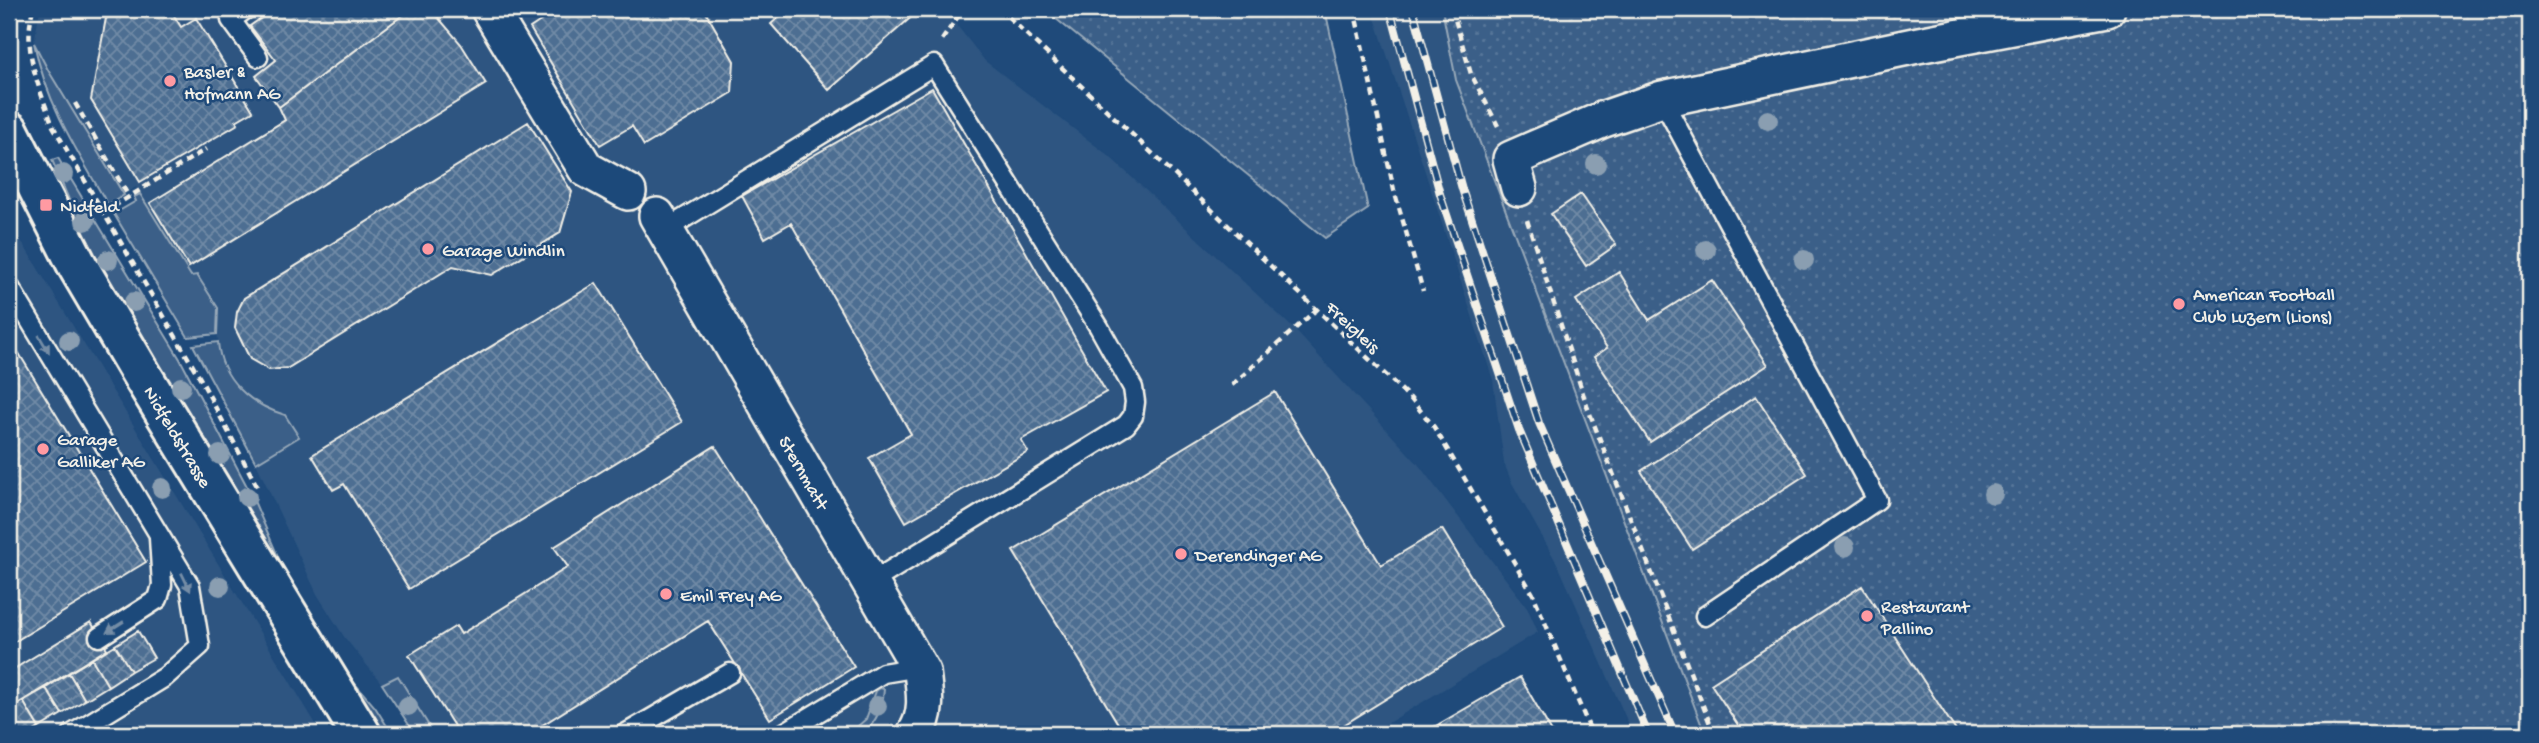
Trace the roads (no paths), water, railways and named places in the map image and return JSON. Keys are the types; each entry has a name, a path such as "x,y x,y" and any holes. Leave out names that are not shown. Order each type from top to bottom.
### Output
{"street":[{"path":"489,9 586,169 628,192"},
{"path":"1515,174 1604,119 1662,99 1918,45 2107,9"},
{"name":"Nidfeldstrasse","path":"9,131 84,276 361,734"},
{"name":"Sternmatt","path":"661,223 922,672 926,701 920,726 915,734"}],"lane":[{"path":"246,9 231,20 258,57"},
{"path":"661,223 934,65 1099,327 1133,388 1133,416 1126,425 870,583"},
{"path":"1662,99 1877,500 1705,616"},
{"path":"9,286 190,586 200,646 164,677 72,734"},
{"path":"99,637 158,599 162,585 158,534"},
{"path":"782,734 883,673 919,667"},
{"path":"625,734 730,673"}],"railway":[{"path":"1390,9 1440,194 1519,430 1648,734"},
{"path":"1413,9 1462,189 1539,423 1675,734"}],"place":[{"name":"Basler & Hofmann AG","path":"170,81"},
{"name":"Nidfeld","path":"46,205"},
{"name":"Garage Windlin","path":"428,249"},
{"name":"American Football Club Luzern (Lions)","path":"2179,304"},
{"name":"Garage Galliker AG","path":"43,449"},
{"name":"Derendinger AG","path":"1181,554"},
{"name":"Emil Frey AG","path":"666,594"},
{"name":"Restaurant Pallino","path":"1867,616"}]}
